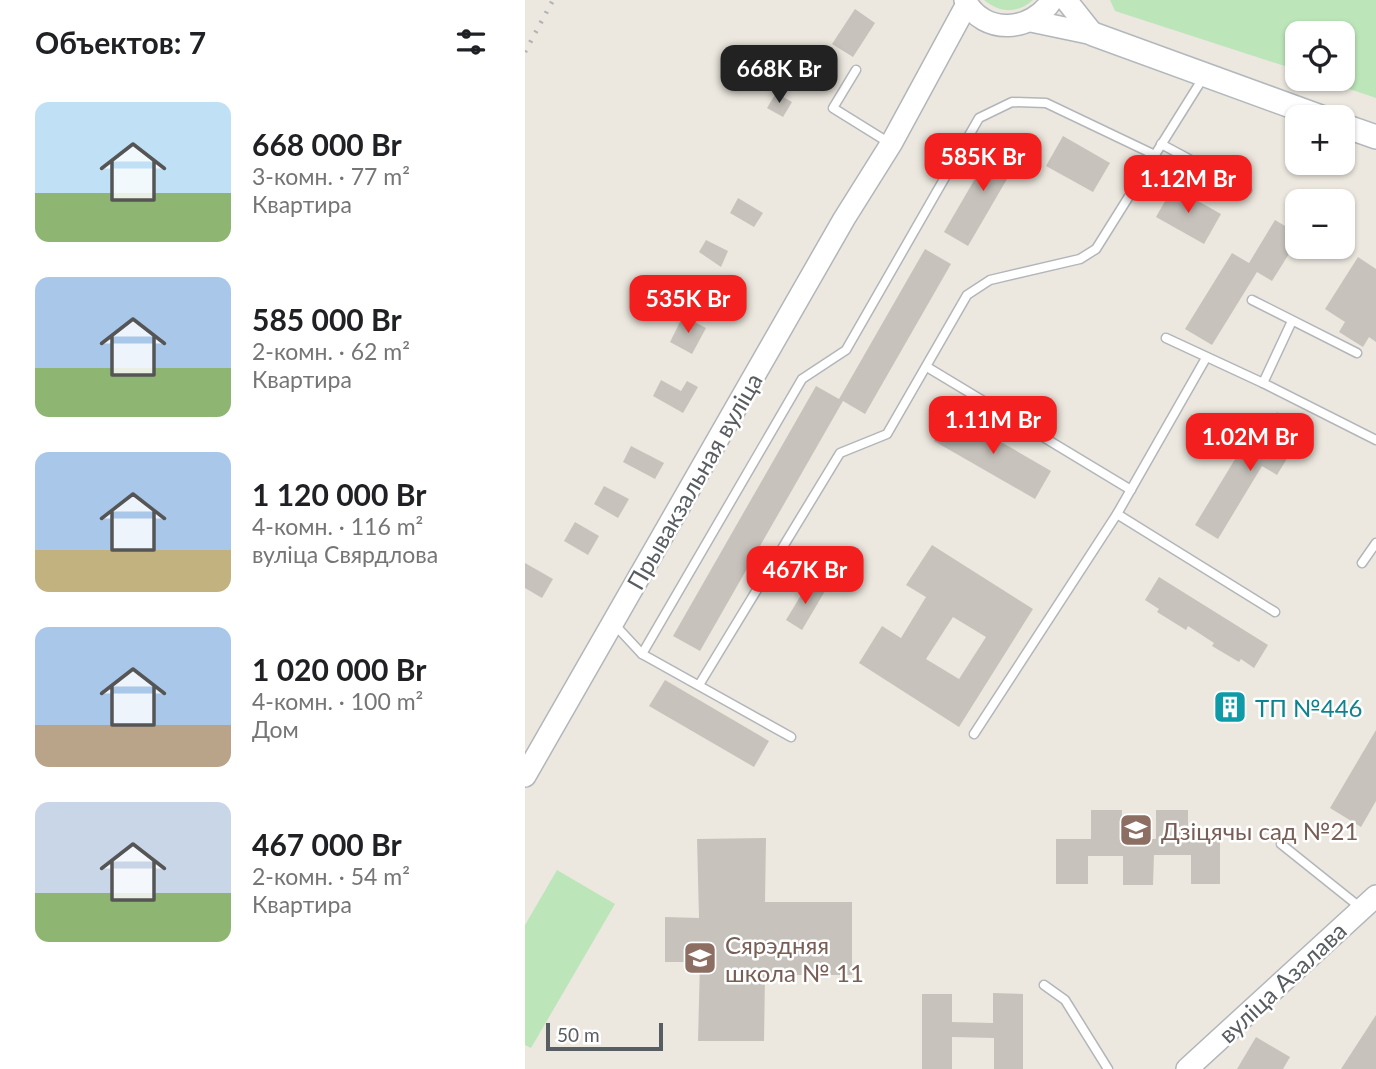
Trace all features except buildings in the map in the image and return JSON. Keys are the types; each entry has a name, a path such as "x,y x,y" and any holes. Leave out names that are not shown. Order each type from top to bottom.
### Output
{"main road":[{"path":"1093,34 1288,105"},
{"path":"1355,130 1376,137"}],"street":[{"path":"966,2 977,15 996,24 1017,26 1042,13 1052,0"},
{"path":"1066,0 1093,34"},
{"name":"Прывакзальная вуліца","path":"525,776 844,219 891,144 966,2"},
{"path":"1031,21 1093,34"},
{"name":"вуліца Азалава","path":"1187,1069 1369,902"}],"lane":[{"path":"856,69 833,108 891,144"},
{"path":"699,685 840,453 887,434 967,295 990,280 1080,259 1096,249 1204,75"},
{"path":"642,654 802,379 846,350 979,118 1012,102 1046,103 1155,155"},
{"path":"1161,144 1247,190"},
{"path":"1252,300 1357,353"},
{"path":"1263,383 1292,321"},
{"path":"1166,338 1376,440"},
{"path":"974,734 1117,514 1206,358"},
{"path":"927,366 1131,490"},
{"path":"1117,514 1275,611"},
{"path":"1362,564 1376,543"},
{"path":"613,622 642,654 791,737"},
{"path":"1281,844 1369,902"},
{"path":"1044,985 1065,1000 1108,1069"}],"green space":[{"path":"984,0 1033,0 1021,8 1009,10"},
{"path":"1110,0 1376,0 1376,98 1355,91 1355,21 1285,21 1285,66 1115,11"},
{"path":"557,870 615,904 531,1048 525,1045 525,925"}],"railway":[{"path":"525,52 553,0"}],"place":[{"name":"ТП №446","path":"1230,707"},
{"name":"Дзіцячы сад №21","path":"1136,830"},
{"name":"Сярэдняя школа № 11","path":"700,958"}]}
